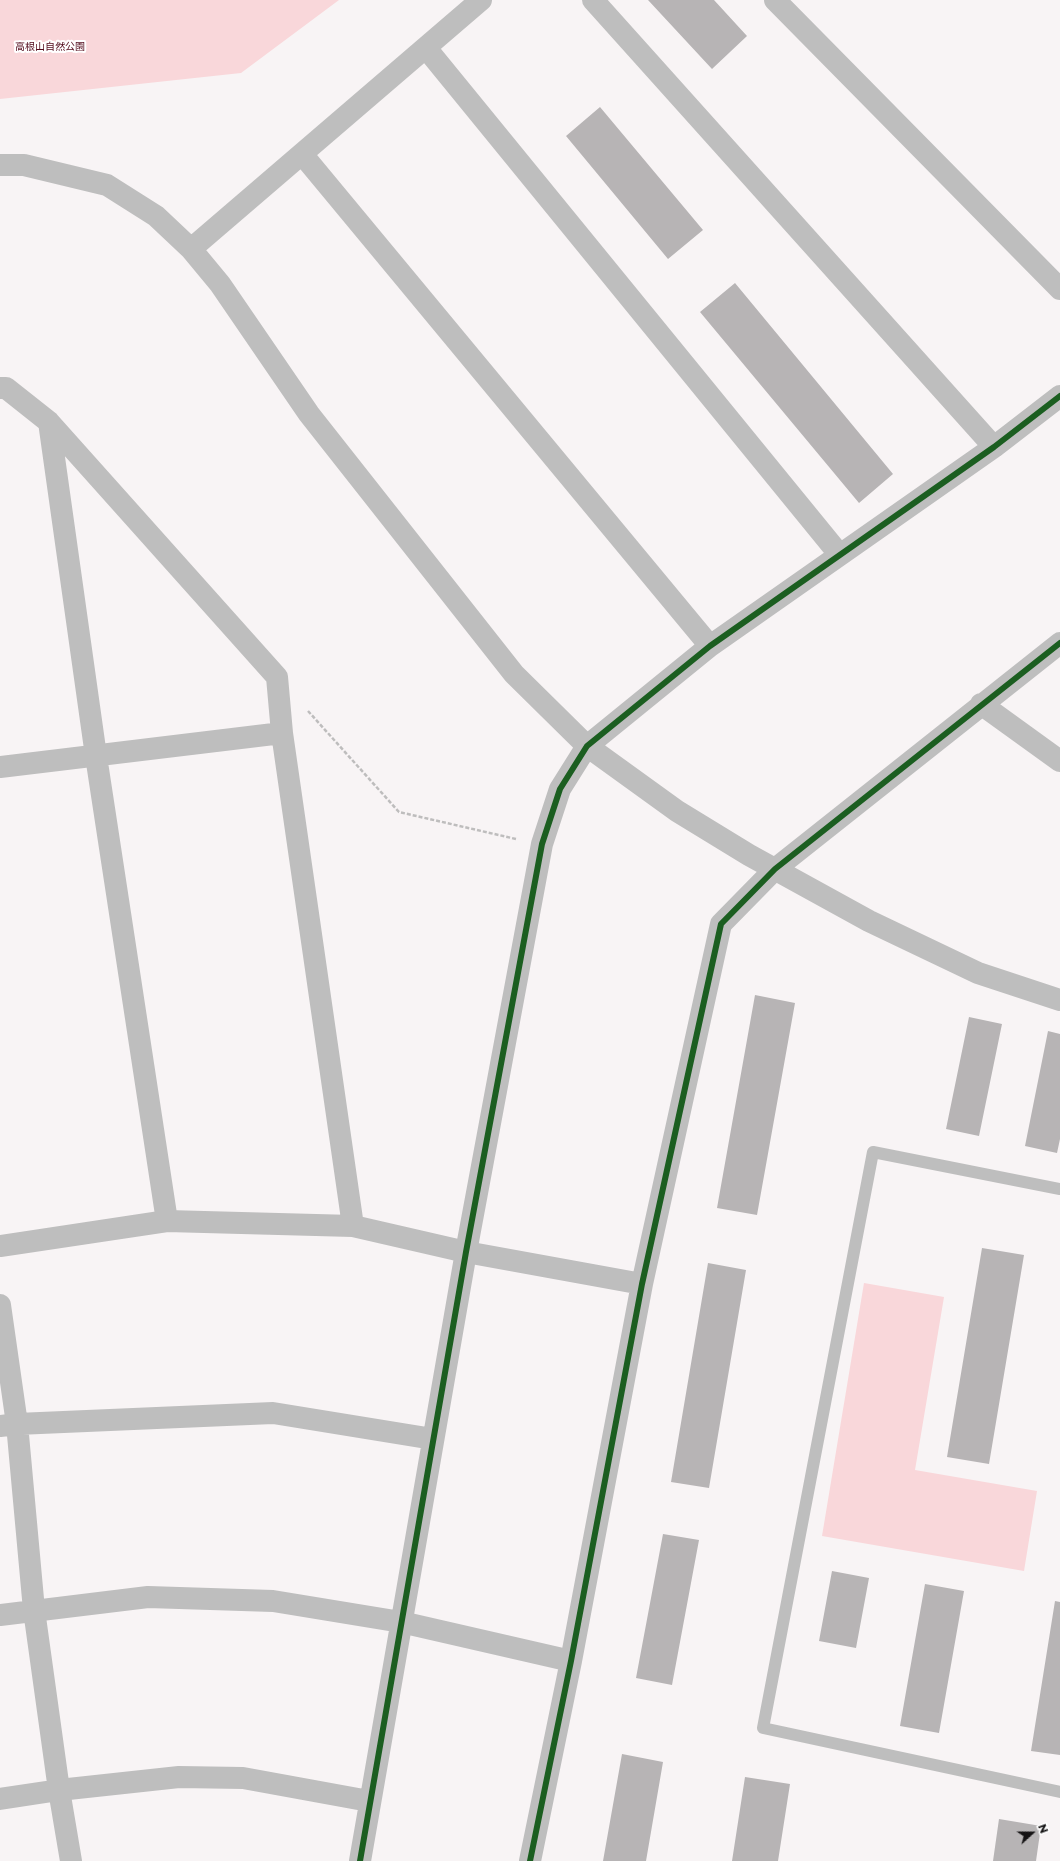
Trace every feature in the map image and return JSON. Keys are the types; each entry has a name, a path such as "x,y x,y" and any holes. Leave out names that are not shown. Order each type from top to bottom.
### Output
{"street":[{"path":"191,249 481,0"},
{"path":"593,0 994,447"},
{"path":"775,0 1060,289"},
{"path":"426,48 839,554"},
{"path":"302,154 710,646"},
{"path":"0,165 24,166 107,185 156,216 191,249 220,284 309,414 514,674 587,746 677,812 869,921 978,973 1060,1000"},
{"path":"0,388 6,388 49,422 277,677 282,733 353,1226"},
{"path":"360,1861 400,1622 466,1252 542,844 560,789 587,746 710,646 839,554 994,447 1060,396"},
{"path":"49,422 96,756 167,1221"},
{"path":"530,1861 571,1661 642,1284 721,924 775,869 981,704 1060,643"},
{"path":"981,704 1060,761"},
{"path":"0,766 96,756 282,733"},
{"path":"0,1246 167,1221 353,1226 466,1252 642,1284"},
{"path":"0,1305 8,1425 59,1790 71,1861"},
{"path":"8,1425 170,1416 273,1414 433,1439"},
{"path":"0,1615 148,1597 273,1601 400,1622 571,1661"},
{"path":"0,1799 59,1790 179,1778 243,1778 370,1801"}],"lane":[{"path":"1060,1190 873,1152 763,1728 1060,1792"}],"path":[{"path":"277,677 399,812 542,844"}],"green space":[{"name":"高根山自然公園","path":"0,0 339,0 241,73 0,99"},
{"path":"864,1283 944,1297 915,1470 1037,1491 1024,1571 822,1536"}],"building":[{"path":"648,0 714,0 747,36 712,69"},
{"path":"600,107 703,230 668,259 566,136"},
{"path":"735,283 893,474 859,503 700,312"},
{"path":"755,995 795,1003 757,1215 717,1208"},
{"path":"969,1017 1002,1024 979,1136 946,1129"},
{"path":"1048,1031 1060,1034 1060,1139 1057,1153 1025,1146"},
{"path":"982,1248 1024,1255 989,1464 947,1457"},
{"path":"708,1263 746,1270 709,1488 671,1482"},
{"path":"663,1534 699,1540 672,1685 636,1678"},
{"path":"832,1571 869,1578 856,1648 819,1641"},
{"path":"925,1584 964,1591 939,1733 900,1726"},
{"path":"1055,1601 1060,1602 1060,1755 1031,1751"},
{"path":"622,1754 663,1762 646,1861 603,1861"},
{"path":"745,1777 790,1784 778,1861 732,1861"},
{"path":"999,1819 1041,1826 1036,1861 993,1861"}],"cycle path":[{"path":"360,1861 466,1252 542,844 560,789 587,746 710,646 994,447 1060,396"},
{"path":"530,1861 571,1661 642,1284 721,924 775,869 1060,643"}]}
